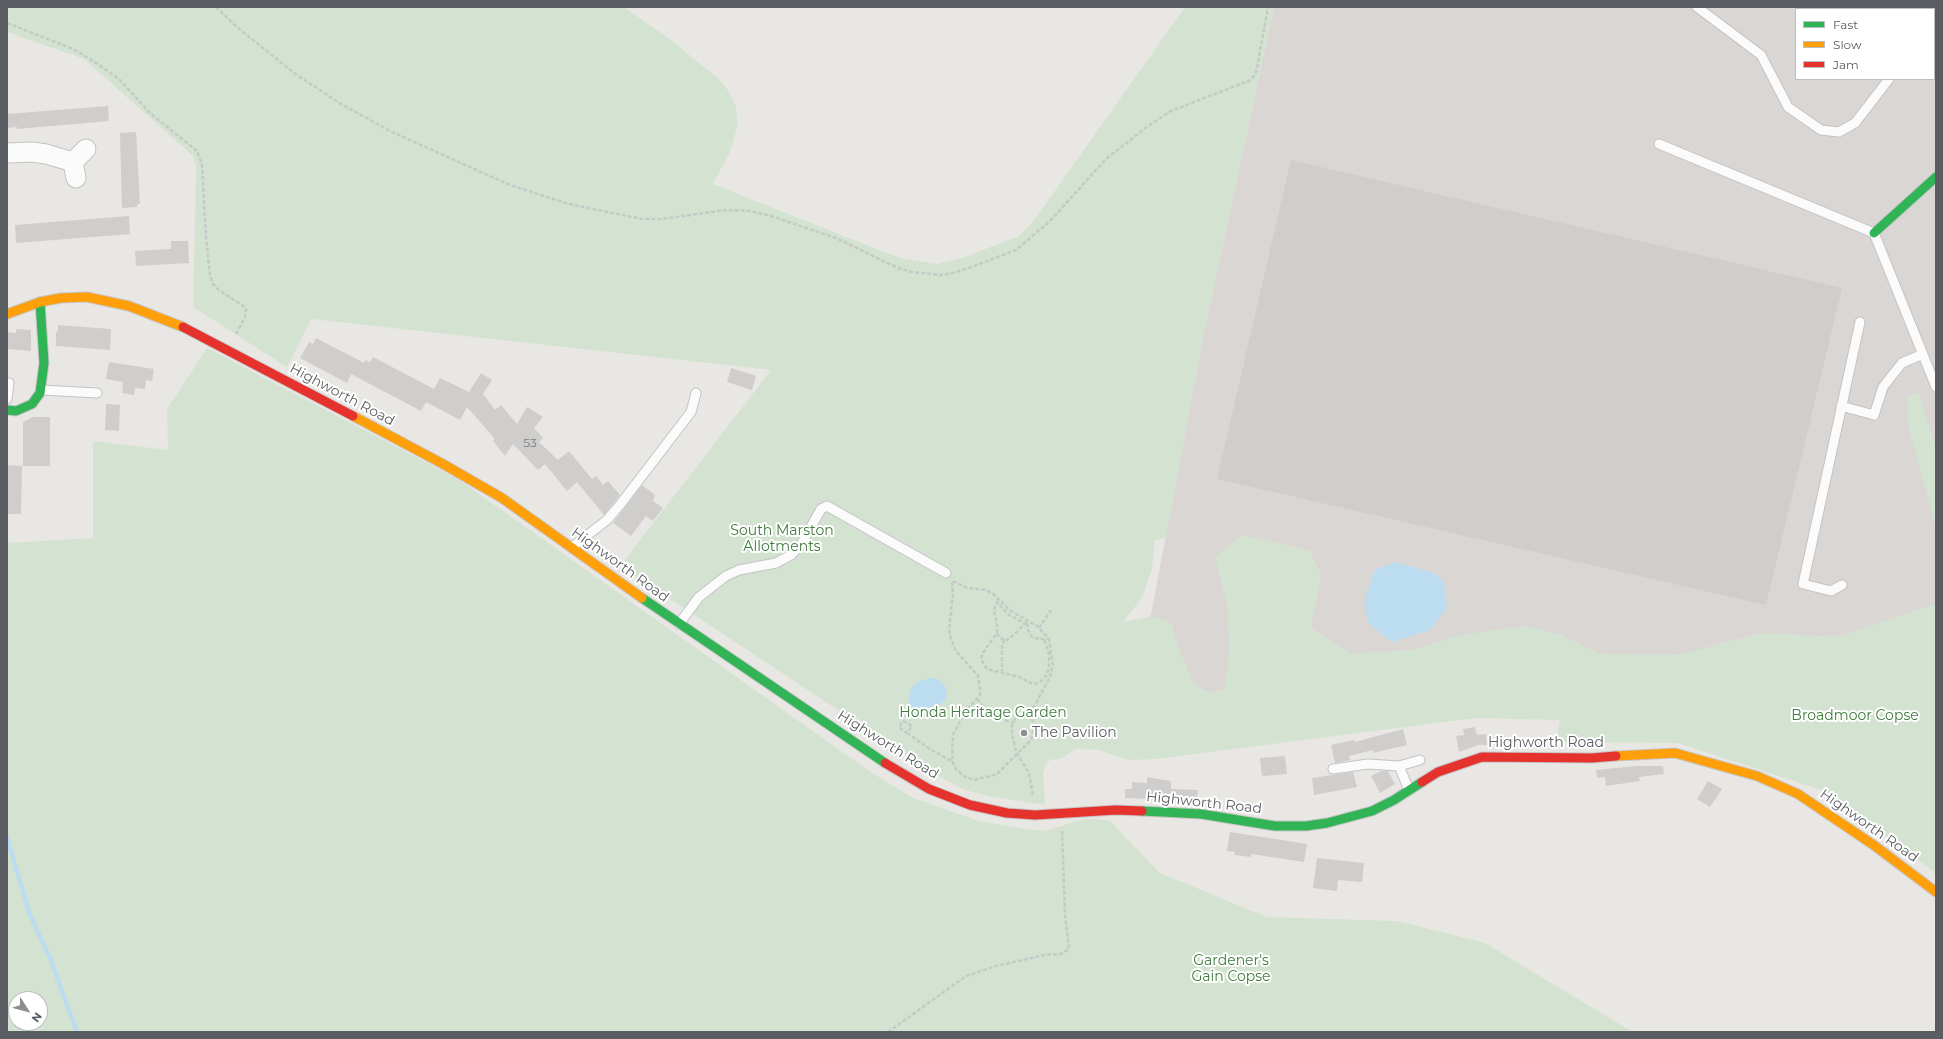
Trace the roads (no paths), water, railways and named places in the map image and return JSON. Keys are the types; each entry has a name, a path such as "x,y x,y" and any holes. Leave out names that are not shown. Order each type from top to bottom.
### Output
{"street":[{"path":"7,153 32,152 46,154 78,163"},
{"path":"1874,233 1936,177"},
{"name":"Highworth Road","path":"7,314 40,302 61,298 81,297 100,299 123,304 167,320 228,350 481,485 572,547 679,624 917,783 959,802 987,810 1035,815 1116,810 1161,811 1201,814 1275,826 1301,827 1327,823 1372,811 1438,772 1482,757 1501,756 1569,759 1653,753 1687,755 1758,776 1798,794 1876,846 1936,892"},
{"path":"7,410 16,411 32,404 41,390 44,363 43,327 40,302"}],"lane":[{"path":"1698,7 1761,55 1788,107 1821,130 1839,132 1855,124 1888,80"},
{"path":"1659,144 1874,233 1936,387"},
{"path":"1842,585 1831,591 1803,584 1860,322"},
{"path":"1841,406 1874,415 1884,387 1902,364 1923,354"},
{"path":"7,399 9,384"},
{"path":"41,390 98,393"},
{"path":"572,547 607,520 619,506 691,412 696,392"},
{"path":"679,624 699,597 726,576 739,570 776,563 791,555 802,543 821,509 827,506 946,573"},
{"path":"1332,769 1368,764 1399,766 1420,760"},
{"path":"1399,766 1409,790"}],"water":[{"path":"1396,562 1434,573 1444,582 1447,608 1430,630 1392,642 1368,623 1364,601 1375,570"},
{"path":"929,678 936,678 944,684 947,693 945,700 938,706 911,709 908,700 911,689 917,682"}],"waterway":[{"path":"7,838 30,915 50,958 77,1032"}],"place":[{"name":"The Pavilion","path":"1024,733"}],"park label":[{"name":"South Marston Allotments","path":"782,540"},
{"name":"Honda Heritage Garden","path":"983,713"},
{"name":"Broadmoor Copse","path":"1855,716"},
{"name":"Gardener's Gain Copse","path":"1231,970"}]}
